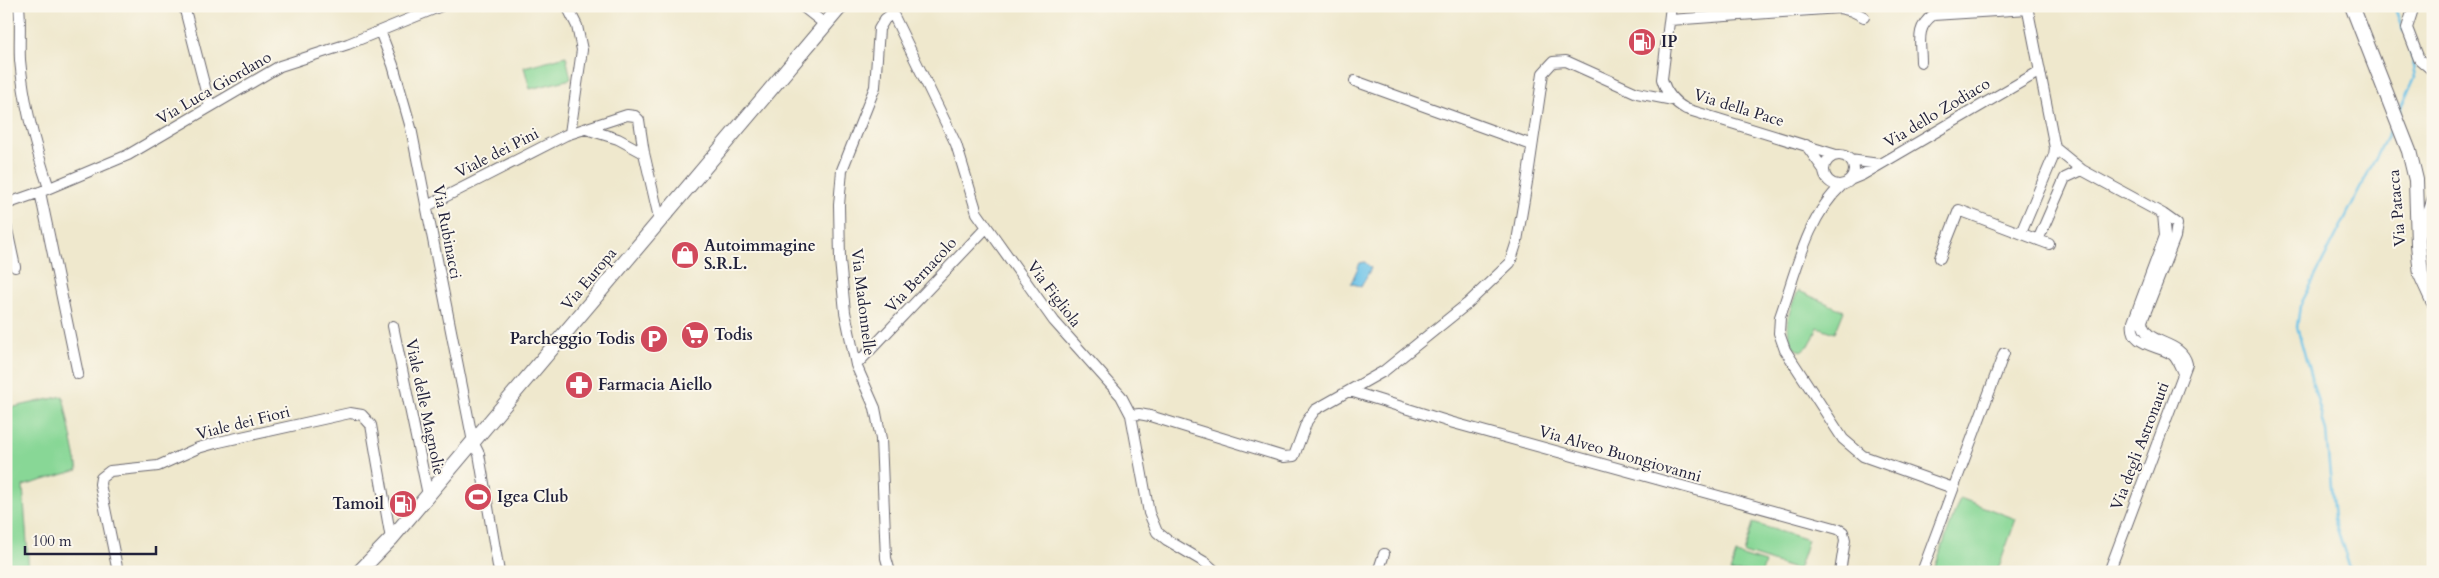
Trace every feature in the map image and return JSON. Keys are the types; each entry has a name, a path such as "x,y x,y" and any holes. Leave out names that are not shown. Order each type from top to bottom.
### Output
{"street":[{"path":"19,6 20,59 26,102 45,190 78,374"},
{"path":"184,6 210,107"},
{"name":"Via Luca Giordano","path":"6,204 128,156 280,66 380,31 441,6"},
{"path":"567,6 577,26 582,50 570,122 570,133"},
{"path":"802,6 826,25"},
{"name":"Via Europa","path":"359,572 392,539 841,6"},
{"name":"Via della Pace","path":"1671,6 1662,79 1665,89 1673,100 1686,109 1846,157 1850,160 1879,164"},
{"name":"Via Patacca","path":"2352,6 2409,151 2416,180 2418,244 2422,275 2433,301"},
{"path":"2414,6 2407,28 2419,59 2433,72"},
{"path":"1670,20 1839,8 1852,11 1864,17"},
{"path":"1921,62 1921,30 1926,21 1933,15 2027,8 2055,148 2054,155 2021,233"},
{"name":"Via Figliola","path":"891,10 956,144 977,213 1054,321 1121,396 1131,415 1152,523 1157,532 1206,563 1216,572"},
{"name":"Via Madonnelle","path":"890,572 886,558 881,439 875,408 856,365 845,312 840,260 839,205 842,170 875,87 879,29 891,10"},
{"name":"Via Rubinacci","path":"380,31 393,65 411,128 473,442 479,454 499,572"},
{"path":"1131,415 1150,416 1291,458 1294,456 1311,413 1350,391 1408,352 1467,304 1510,263 1517,241 1543,73 1553,62 1566,61 1637,93 1673,100"},
{"name":"Via dello Zodiaco","path":"1953,488 1863,456 1852,448 1812,392 1781,341 1780,316 1820,209 1846,183 1862,176 1879,164 2040,71"},
{"path":"1355,81 1532,145"},
{"name":"Viale dei Pini","path":"427,206 570,133 627,115 635,116 639,120 644,153 660,222"},
{"path":"583,129 594,130 618,139 644,153"},
{"path":"1806,145 1833,184 1846,183 1854,172 1850,160"},
{"path":"1940,258 1959,210 2043,242 2058,193 2065,178 2082,170 2055,148"},
{"path":"1820,209 1826,162 1836,155"},
{"name":"Via degli Astronauti","path":"2082,170 2163,214 2177,224 2175,237 2146,310 2143,328 2147,334 2182,352 2187,364 2109,572"},
{"path":"2043,182 2045,192 2051,196 2058,193"},
{"path":"2418,244 2433,198"},
{"path":"6,225 14,267"},
{"name":"Via Bernacolo","path":"856,365 987,226"},
{"name":"Viale delle Magnolie","path":"393,326 428,495"},
{"path":"1922,572 2004,353"},
{"name":"Via Alveo Buongiovanni","path":"1350,391 1468,427 1838,530 1843,532 1845,540 1840,572"},
{"name":"Viale dei Fiori","path":"118,572 100,484 110,471 158,466 198,448 219,442 350,413 362,415 371,425 392,539"},
{"path":"1378,572 1384,554"}],"green space":[{"path":"566,56 571,79 530,89 524,67"},
{"path":"1799,291 1844,311 1835,333 1818,327 1811,343 1801,351 1793,347 1788,325 1792,304"},
{"path":"6,389 10,408 63,396 78,470 23,486 29,572 6,572"},
{"path":"1960,498 2016,519 1997,572 1933,572"},
{"path":"1753,523 1808,540 1798,570 1744,553"},
{"path":"1736,554 1765,563 1762,572 1730,572"}],"water":[{"path":"1365,262 1371,268 1361,287 1351,283 1360,263"}],"waterway":[{"path":"2394,6 2403,30"},
{"path":"2399,112 2415,77 2410,50"},
{"path":"2351,572 2334,519 2326,431 2297,327 2300,306 2393,124"}],"place":[{"name":"IP","path":"1642,42"},
{"name":"Autoimmagine S.R.L.","path":"685,255"},
{"name":"Todis","path":"695,335"},
{"name":"Parcheggio Todis","path":"654,339"},
{"name":"Farmacia Aiello","path":"579,385"},
{"name":"Igea Club","path":"478,497"},
{"name":"Tamoil","path":"403,504"}]}
